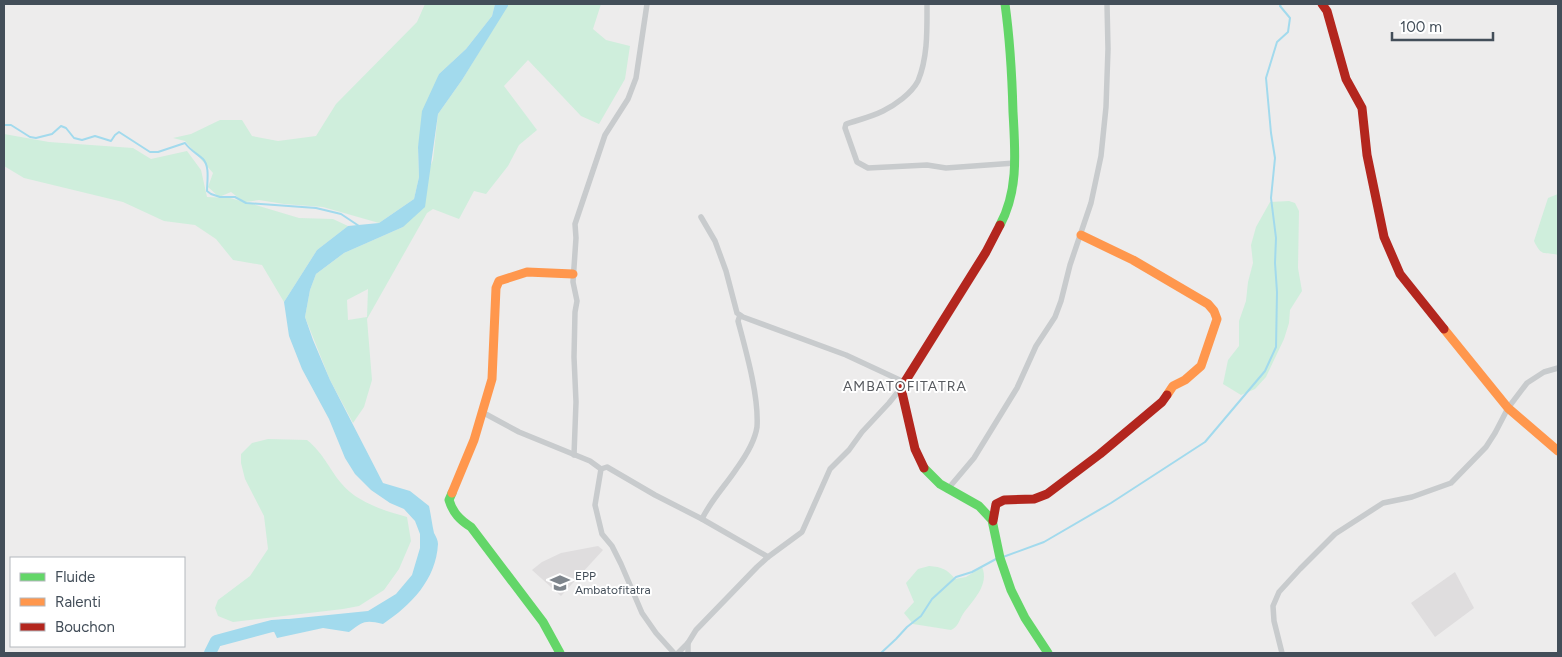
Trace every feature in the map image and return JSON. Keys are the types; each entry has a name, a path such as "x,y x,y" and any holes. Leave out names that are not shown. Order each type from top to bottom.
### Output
{"street":[{"path":"574,455 576,301 573,274 576,238 575,224 605,135 628,99 636,78 647,4"},
{"path":"927,4 926,41 917,82 907,95 893,106 846,124 845,128 857,162 868,168 927,165 946,168 1015,162"},
{"path":"601,469 595,505 602,534 612,546 642,613 656,633 676,653 688,643 696,630 768,557 802,532 830,469 908,379 956,298 974,273 1006,214 1013,190 1015,162 1011,51 1005,4"},
{"path":"947,490 974,458 1017,388 1036,346 1056,317 1070,265 1091,203 1101,156 1106,98 1107,4"},
{"path":"1322,4 1327,11 1346,79 1362,108 1366,155 1384,238 1400,274 1508,408 1558,451"},
{"path":"701,217 715,242 726,271 734,305 740,315 846,355 902,385 913,444 924,469 939,485 983,508 992,521 999,555 1014,597 1048,653"},
{"path":"992,521 996,504 1004,500 1034,499 1047,494 1100,454 1162,402 1173,386 1186,380 1201,366 1217,319 1214,311 1208,304 1133,260 1081,235"},
{"path":"560,653 543,622 470,527 459,520 453,512 449,500 474,440 492,379 496,288 499,281 527,272 573,274"},
{"path":"702,518 737,468 752,442 757,428 750,366 738,321 740,315"},
{"path":"1282,653 1274,621 1273,606 1284,586 1335,534 1383,503 1451,483 1486,447 1508,408 1527,382 1544,372 1558,368"},
{"path":"482,412 519,432 590,461 601,469"},
{"path":"601,469 607,467 655,495 702,518 768,557"},
{"path":"688,643 688,653"}],"shaded area":[{"name":"EPP Ambatofitatra","path":"598,546 603,550 561,596 532,570 542,562 561,553"},
{"path":"1455,572 1474,608 1435,637 1411,603"}],"green space":[{"path":"425,4 495,4 492,16 466,49 439,74 418,147 419,177 414,199 379,223 323,207 259,200 246,202 299,218 333,219 348,226 317,250 284,302 262,265 233,260 216,239 195,225 164,221 123,202 24,178 4,166 4,134 49,142 133,148 151,159 187,151 201,170 207,197 230,198 244,202 231,192 219,197 208,187 213,173 185,141 173,138 191,134 220,120 242,120 252,136 278,141 316,136 336,104 417,22"},
{"path":"508,4 601,4 593,29 606,40 630,46 625,79 599,124 581,116 528,60 504,86 537,130 519,145 508,166 486,194 474,191 459,219 433,209 427,213 367,319 372,380 364,407 353,423 330,380 305,317 310,290 316,274 344,253 403,227 433,160 438,114 462,80","holes":["368,289 367,317 348,320 347,300"]},
{"path":"1558,194 1558,255 1541,252 1534,241 1548,198"},
{"path":"1289,201 1295,203 1299,211 1298,268 1302,291 1290,310 1289,323 1284,339 1266,377 1255,389 1241,395 1223,384 1228,360 1239,346 1239,321 1246,301 1253,263 1251,245 1256,227 1270,202"},
{"path":"268,439 307,440 322,456 347,490 363,501 380,509 407,517 411,541 399,569 384,590 359,606 343,609 233,622 218,616 215,608 218,600 250,576 268,549 264,516 245,479 241,454 252,443"},
{"path":"929,566 944,569 955,579 966,577 982,567 984,580 982,586 957,625 951,630 913,624 904,613 914,602 906,583 918,569"}],"water":[{"path":"495,4 508,4 508,6 462,80 438,114 425,207 403,227 344,253 316,274 310,290 305,317 330,380 383,483 410,491 429,506 438,544 433,569 412,600 383,624 368,622 349,632 323,628 277,638 269,621 368,611 396,594 412,575 420,548 420,534 415,521 404,509 390,503 371,490 355,474 345,458 329,419 302,369 289,336 284,302 317,250 348,226 379,223 414,199 419,177 418,147 422,111 439,74 466,49 492,16"}],"waterway":[{"path":"1003,557 1044,542 1111,503 1205,442 1265,371 1276,347 1277,292 1276,238 1271,198 1275,158 1266,78 1277,42 1288,32 1290,18 1280,6 1281,4"},
{"path":"4,125 11,125 30,137 36,138 52,134 61,126 66,128 74,138 82,140 95,136 111,141 119,132 150,152 158,152 185,143 205,162 208,174 207,191 211,194 220,197 235,197 246,203 316,208 341,214 359,226"},
{"path":"881,653 921,616 932,599 956,577 972,572 996,559"},
{"path":"210,653 216,641 272,626 287,625"}],"traffic: fast":[{"path":"1000,225 1010,198 1015,155 1011,58 1005,4"},
{"path":"924,468 940,484 979,506 992,520 1000,558 1011,590 1025,618 1048,653"},
{"path":"452,493 449,500 455,512 460,519 471,527 543,622 560,653"}],"traffic: slow":[{"path":"1081,235 1133,260 1208,304 1214,311 1217,319 1201,366 1185,380 1173,386 1167,395"},
{"path":"452,493 474,440 492,379 496,288 499,281 527,272 573,274"},
{"path":"1444,329 1508,408 1558,451"}],"traffic: jam":[{"path":"1322,4 1327,11 1346,79 1362,108 1367,155 1384,237 1400,274 1444,329"},
{"path":"924,468 915,449 901,388 986,252 1000,225"},
{"path":"993,521 996,504 1004,500 1034,499 1047,494 1100,454 1162,402 1167,395"}],"place":[{"name":"EPP Ambatofitatra","path":"560,583"}],"district":[{"name":"AMBATOFITATRA","path":"905,386"}]}
